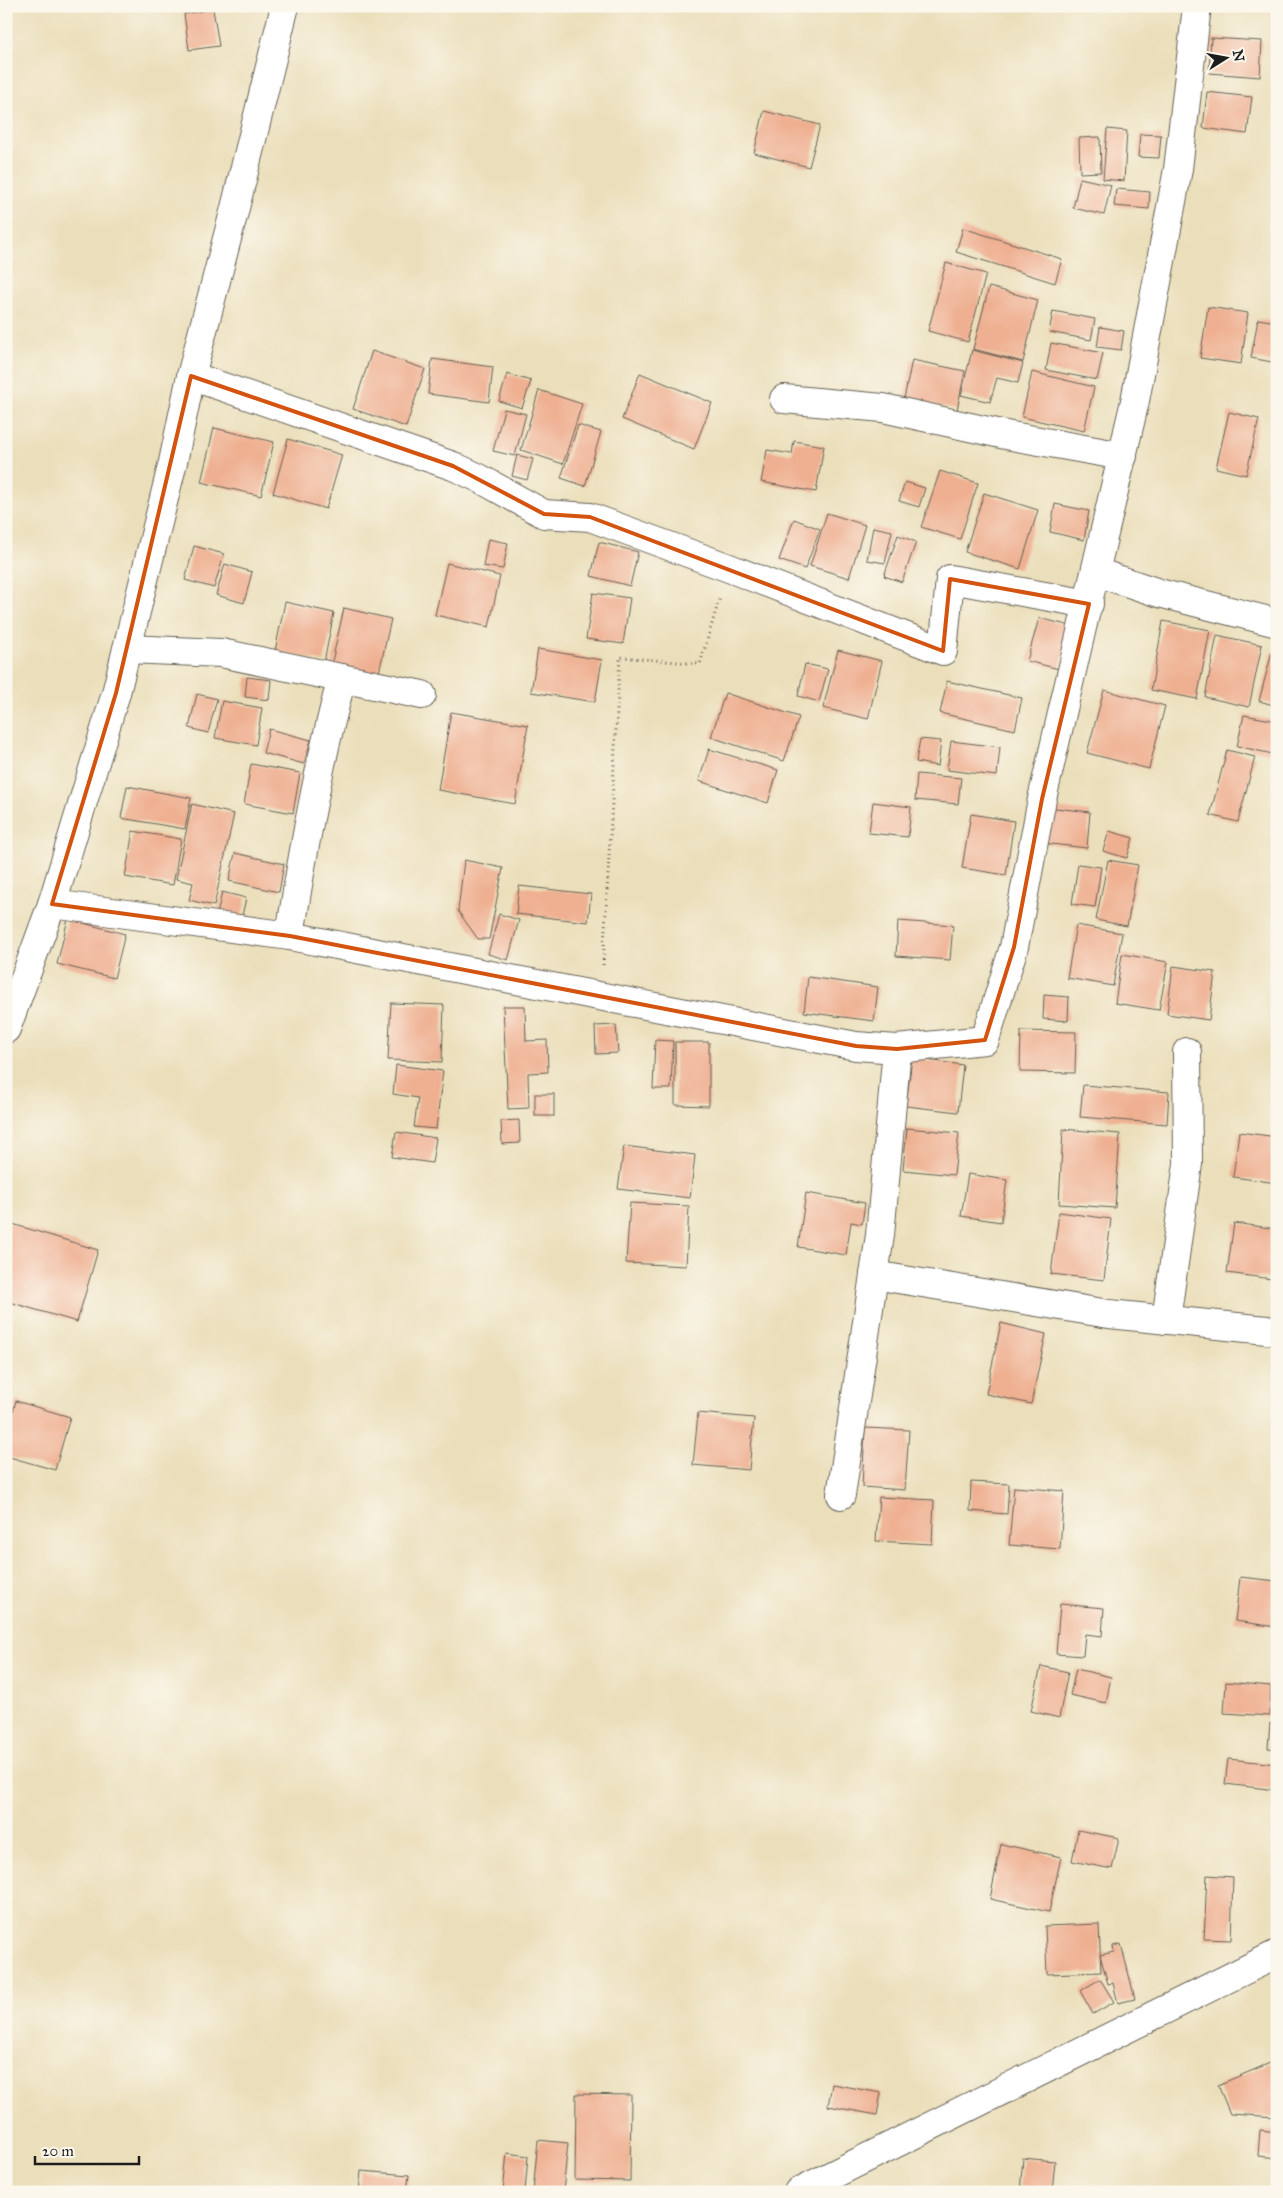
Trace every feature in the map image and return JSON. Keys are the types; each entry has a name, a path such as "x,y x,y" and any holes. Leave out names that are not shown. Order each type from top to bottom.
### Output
{"street":[{"path":"6,1029 52,904 116,693 173,462 191,376 285,6"},
{"path":"52,904 290,936 856,1046 897,1048 985,1040 1014,948 1042,800 1135,401 1178,169 1197,6"},
{"path":"191,376 453,466 479,478 544,514 590,517 729,568 943,651 950,579 1089,604"},
{"path":"784,399 884,408 1006,435 1123,456"},
{"path":"1096,572 1159,593 1277,623"},
{"path":"127,649 220,653 422,695"},
{"path":"290,936 304,845 324,745 342,678"},
{"path":"841,1495 880,1235 897,1048"},
{"path":"1166,1320 1188,1164 1187,1052"},
{"path":"874,1275 1109,1314 1277,1332"},
{"path":"798,2192 1277,1954"}],"path":[{"path":"602,996 620,656 700,664 729,568"}],"highlighted area":[{"path":"191,376 453,466 544,514 590,517 943,651 950,579 1089,604 1042,799 1014,947 985,1040 897,1049 856,1046 290,936 52,904 116,693"}],"building":[{"path":"213,9 219,46 189,50 184,14"},
{"path":"1211,38 1262,41 1260,77 1209,73"},
{"path":"1207,92 1252,97 1247,134 1203,128"},
{"path":"764,111 820,125 809,167 754,153"},
{"path":"1107,129 1127,131 1124,181 1103,179"},
{"path":"1140,134 1161,135 1159,158 1138,157"},
{"path":"1100,137 1101,172 1080,173 1079,138"},
{"path":"1080,178 1111,185 1104,215 1073,208"},
{"path":"1116,189 1150,192 1149,209 1114,206"},
{"path":"963,228 1062,259 1055,283 956,252"},
{"path":"946,263 986,274 968,342 928,331"},
{"path":"989,287 1038,300 1023,362 973,349"},
{"path":"1208,307 1248,313 1241,364 1200,358"},
{"path":"1053,311 1095,319 1091,340 1049,332"},
{"path":"1258,319 1277,322 1277,363 1251,358"},
{"path":"1100,327 1124,331 1121,350 1097,347"},
{"path":"1051,343 1103,353 1097,380 1046,370"},
{"path":"972,350 1023,363 1018,383 997,378 990,402 961,395"},
{"path":"372,351 425,369 406,427 353,409"},
{"path":"432,359 493,367 489,402 428,394"},
{"path":"912,360 965,371 957,410 904,399"},
{"path":"1032,372 1094,387 1084,431 1022,417"},
{"path":"640,373 712,403 694,449 622,419"},
{"path":"507,374 531,381 522,408 499,401"},
{"path":"539,390 582,404 563,464 521,450"},
{"path":"504,409 526,414 515,456 493,451"},
{"path":"1229,412 1259,419 1246,475 1216,468"},
{"path":"578,425 601,432 585,486 561,478"},
{"path":"214,428 274,442 261,496 201,482"},
{"path":"288,439 342,455 326,509 273,493"},
{"path":"794,441 824,446 816,492 761,482 767,450 792,454"},
{"path":"517,455 533,459 527,480 512,476"},
{"path":"940,471 978,483 960,539 921,527"},
{"path":"1277,481 1277,502 1272,501"},
{"path":"905,482 925,488 919,507 899,501"},
{"path":"984,493 1038,510 1020,569 965,552"},
{"path":"1055,504 1089,511 1084,540 1050,532"},
{"path":"827,513 865,525 849,578 810,566"},
{"path":"794,519 820,529 805,569 779,560"},
{"path":"873,527 892,531 885,563 867,560"},
{"path":"898,535 916,542 902,582 884,576"},
{"path":"488,539 508,543 503,569 483,566"},
{"path":"599,542 638,552 630,586 591,576"},
{"path":"194,546 224,554 214,588 185,580"},
{"path":"447,563 500,576 489,627 435,615"},
{"path":"225,564 252,572 244,603 216,595"},
{"path":"593,593 630,598 623,644 586,639"},
{"path":"285,602 334,613 324,662 275,651"},
{"path":"344,608 391,619 378,677 331,666"},
{"path":"1039,618 1071,626 1059,669 1027,661"},
{"path":"1163,621 1210,630 1197,699 1151,690"},
{"path":"1217,635 1262,645 1249,707 1205,697"},
{"path":"538,649 602,660 595,702 531,692"},
{"path":"838,650 882,661 868,719 823,708"},
{"path":"1272,652 1277,654 1277,706 1259,701"},
{"path":"805,664 828,669 819,702 798,696"},
{"path":"247,677 271,680 269,700 245,697"},
{"path":"947,681 1022,698 1015,730 940,713"},
{"path":"1104,690 1165,706 1149,769 1087,753"},
{"path":"725,693 799,717 784,761 711,737"},
{"path":"197,694 217,699 208,733 189,728"},
{"path":"222,701 262,708 256,745 215,738"},
{"path":"451,712 528,725 515,804 438,790"},
{"path":"1244,715 1277,721 1277,755 1237,746"},
{"path":"269,729 311,740 304,764 263,753"},
{"path":"920,739 941,741 938,766 916,762"},
{"path":"951,741 1000,747 997,776 947,770"},
{"path":"709,749 778,770 768,803 699,781"},
{"path":"1227,750 1255,757 1238,822 1210,815"},
{"path":"251,764 300,773 293,813 244,804"},
{"path":"917,774 961,778 958,804 915,800"},
{"path":"127,786 191,798 185,829 121,818"},
{"path":"1277,791 1277,804 1273,803"},
{"path":"873,802 911,807 908,837 869,833"},
{"path":"192,804 234,814 214,906 189,900 193,883 176,879"},
{"path":"1047,807 1090,812 1087,848 1042,843"},
{"path":"971,814 1014,821 1006,875 962,868"},
{"path":"133,831 181,839 173,885 125,877"},
{"path":"1109,831 1133,838 1127,858 1103,851"},
{"path":"235,853 284,864 279,892 229,881"},
{"path":"464,860 503,868 489,939 478,939 458,911"},
{"path":"1108,860 1138,865 1127,926 1096,920"},
{"path":"1078,864 1101,867 1095,907 1072,904"},
{"path":"519,886 591,894 588,922 516,914"},
{"path":"222,892 246,898 241,920 217,915"},
{"path":"499,914 519,920 508,960 488,954"},
{"path":"68,919 125,934 114,978 57,964"},
{"path":"898,921 953,925 950,960 896,956"},
{"path":"1076,925 1122,933 1113,986 1067,978"},
{"path":"1122,954 1168,962 1159,1010 1115,1003"},
{"path":"1173,966 1215,972 1209,1020 1167,1014"},
{"path":"808,977 878,987 874,1021 804,1012"},
{"path":"1044,995 1069,997 1068,1021 1043,1019"},
{"path":"391,1003 444,1005 442,1062 388,1060"},
{"path":"503,1006 525,1006 526,1041 547,1040 548,1072 528,1073 529,1108 508,1109"},
{"path":"616,1025 618,1053 596,1054 595,1026"},
{"path":"1021,1031 1076,1032 1075,1073 1020,1072"},
{"path":"655,1040 673,1041 671,1089 653,1089"},
{"path":"675,1042 709,1042 709,1106 675,1105"},
{"path":"912,1058 963,1065 958,1112 906,1106"},
{"path":"396,1065 443,1071 436,1129 414,1127 418,1098 393,1094"},
{"path":"1083,1085 1169,1092 1167,1124 1080,1117"},
{"path":"535,1094 554,1094 554,1116 535,1116"},
{"path":"519,1120 520,1143 502,1144 501,1121"},
{"path":"907,1128 959,1133 954,1175 903,1170"},
{"path":"1063,1129 1120,1134 1115,1208 1059,1204"},
{"path":"396,1132 436,1138 432,1163 392,1157"},
{"path":"1239,1132 1277,1137 1277,1183 1233,1177"},
{"path":"624,1146 695,1155 690,1198 618,1189"},
{"path":"968,1174 1007,1180 1001,1222 961,1216"},
{"path":"806,1193 865,1203 862,1224 851,1222 846,1255 798,1247"},
{"path":"630,1203 689,1206 686,1266 626,1263"},
{"path":"1059,1212 1111,1219 1104,1280 1051,1274"},
{"path":"6,1222 98,1250 77,1322 6,1301"},
{"path":"1234,1223 1277,1229 1272,1279 1227,1273"},
{"path":"1001,1323 1046,1334 1031,1404 986,1394"},
{"path":"16,1401 70,1417 55,1470 6,1456 6,1436"},
{"path":"698,1413 754,1418 749,1470 693,1465"},
{"path":"865,1428 909,1430 905,1490 862,1487"},
{"path":"971,1482 1009,1484 1007,1514 970,1511"},
{"path":"1014,1487 1064,1491 1060,1549 1009,1545"},
{"path":"879,1497 934,1500 932,1544 876,1541"},
{"path":"1240,1577 1277,1581 1277,1627 1235,1621"},
{"path":"1060,1604 1104,1608 1102,1636 1085,1634 1083,1656 1056,1654"},
{"path":"1041,1666 1068,1672 1059,1718 1031,1711"},
{"path":"1076,1669 1111,1677 1106,1703 1070,1695"},
{"path":"1226,1682 1271,1686 1270,1716 1224,1713"},
{"path":"1270,1723 1277,1724 1277,1749 1268,1748"},
{"path":"1228,1759 1277,1764 1276,1790 1225,1784"},
{"path":"1078,1830 1119,1838 1112,1869 1072,1861"},
{"path":"1001,1844 1061,1857 1049,1912 990,1899"},
{"path":"1207,1875 1233,1877 1231,1940 1204,1939"},
{"path":"1099,1924 1101,1972 1047,1974 1045,1926"},
{"path":"1121,1944 1135,1999 1118,2003 1113,1983 1108,1984 1100,1955 1114,1952 1113,1946"},
{"path":"1100,1979 1114,2002 1093,2014 1080,1991"},
{"path":"1277,2060 1277,2117 1230,2114 1218,2085"},
{"path":"832,2084 881,2093 877,2115 828,2106"},
{"path":"576,2094 631,2095 630,2181 575,2180"},
{"path":"1260,2130 1277,2132 1277,2158 1258,2156"},
{"path":"538,2140 568,2143 563,2192 533,2192"},
{"path":"507,2153 528,2156 525,2192 503,2192"},
{"path":"1023,2158 1055,2161 1052,2192 1020,2192"},
{"path":"361,2171 409,2175 407,2192 359,2192"},
{"path":"936,2189 949,2190 949,2192 936,2192"}]}
